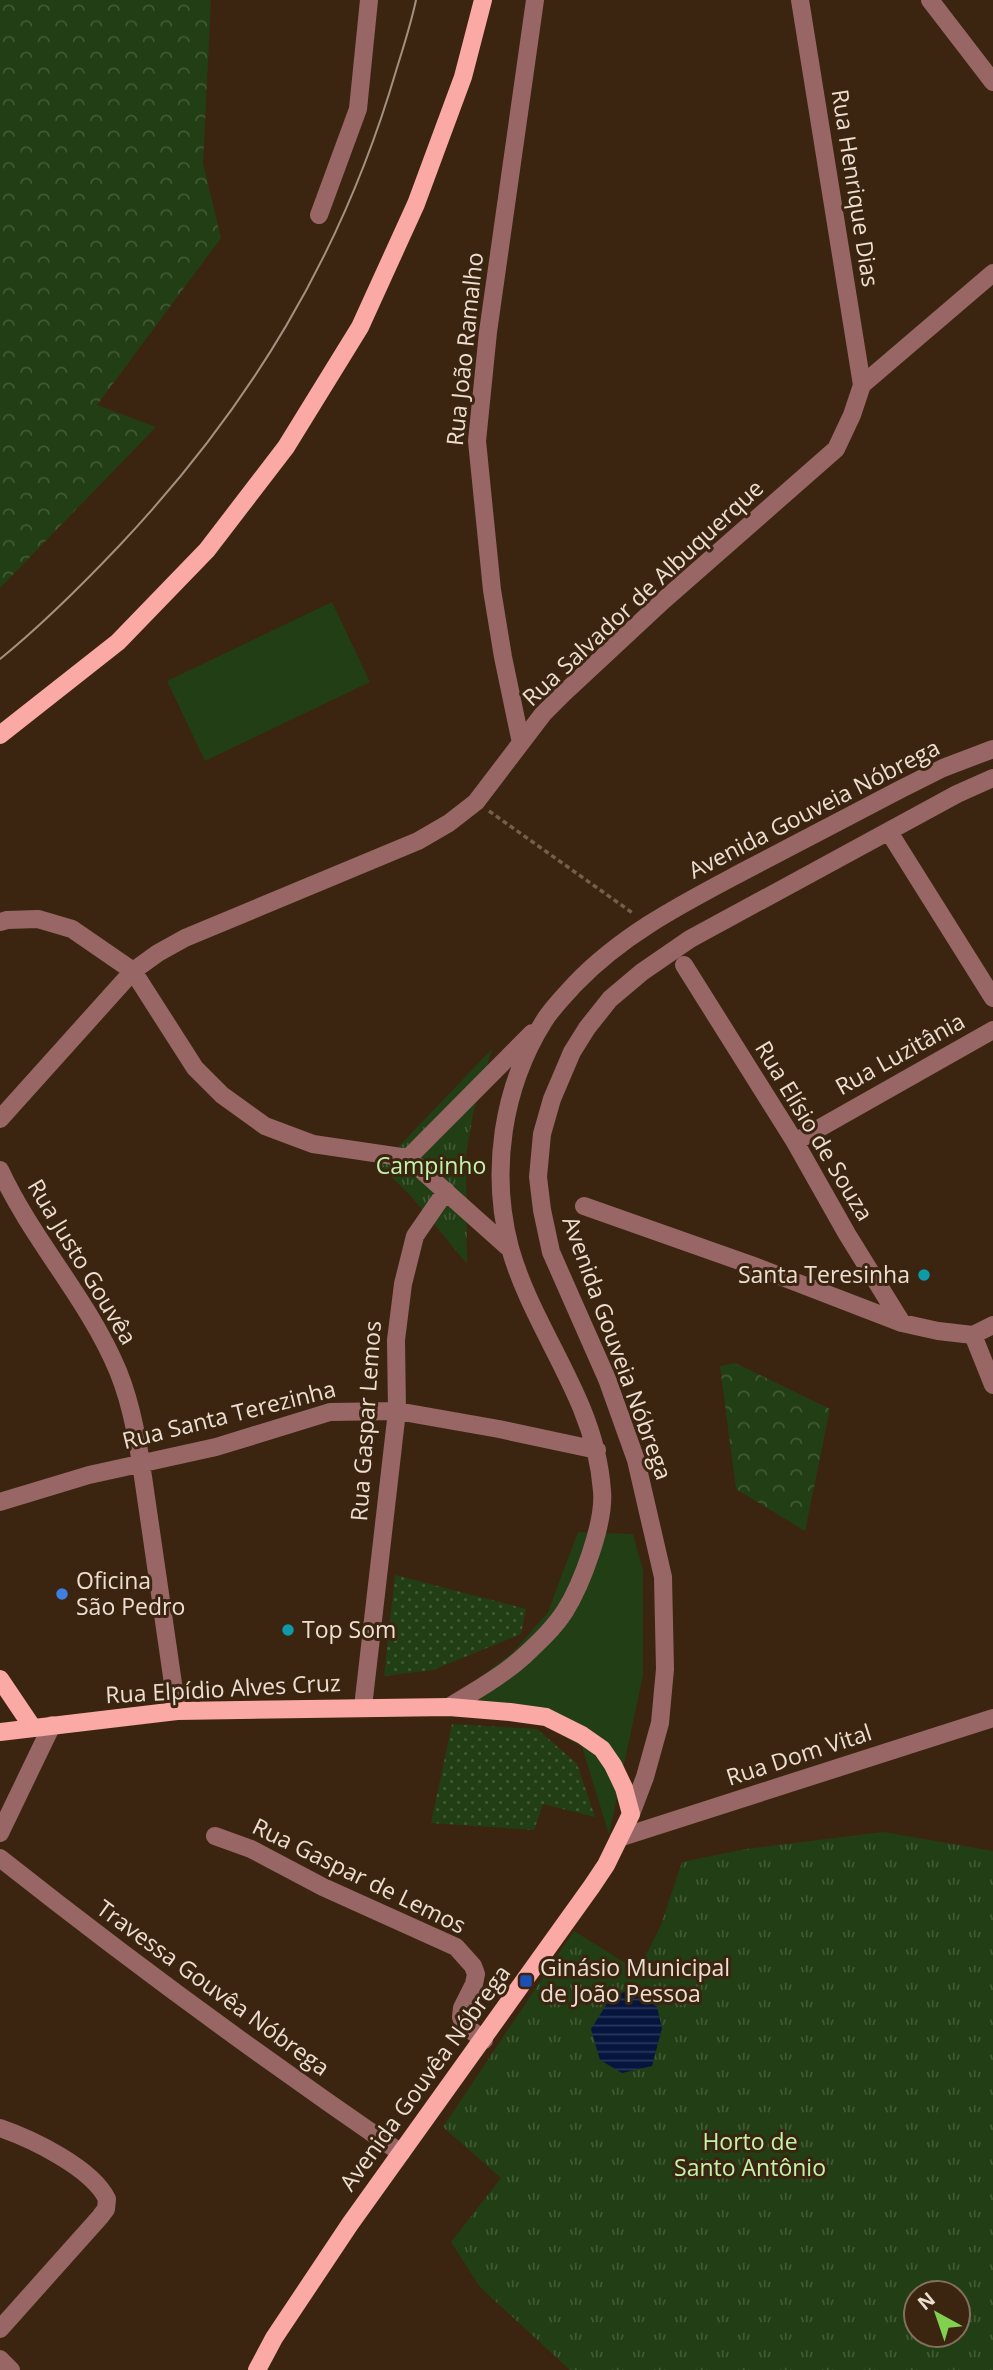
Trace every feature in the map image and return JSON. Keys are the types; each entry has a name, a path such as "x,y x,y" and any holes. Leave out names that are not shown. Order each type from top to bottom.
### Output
{"main road":[{"path":"0,735 118,642 207,550 286,447 360,327 416,204 463,77 483,0"},
{"path":"0,1679 33,1728"},
{"path":"449,1707 546,1717 582,1735 602,1749 613,1765 624,1788 631,1814"},
{"name":"Rua Elpídio Alves Cruz","path":"0,1732 177,1711 449,1707"},
{"name":"Avenida Gouvêa Nóbrega","path":"257,2370 274,2337 350,2224 592,1886 606,1865 631,1814"}],"street":[{"path":"319,215 359,109 369,0"},
{"name":"Rua João Ramalho","path":"521,743 503,657 491,577 477,441 488,332 535,0"},
{"name":"Rua Henrique Dias","path":"800,0 862,384"},
{"path":"930,0 993,82"},
{"path":"862,384 993,273"},
{"name":"Rua Salvador de Albuquerque","path":"0,1119 133,971 158,953 186,938 418,841 449,823 476,802 543,714 564,693 664,600 836,449 852,415 862,384"},
{"name":"Avenida Gouveia Nóbrega","path":"449,1707 522,1658 565,1610 586,1568 597,1531 603,1494 597,1450 510,1249 501,1200 500,1150 507,1107 523,1063 544,1020 591,967 648,923 901,789 943,768 993,749"},
{"name":"Avenida Gouveia Nóbrega","path":"631,1814 645,1777 660,1723 665,1669 663,1577 636,1460 607,1379 551,1251 538,1177 542,1134 552,1099 572,1052 610,999 642,971 690,939 957,794 993,778"},
{"path":"889,832 993,998"},
{"path":"0,922 38,919 72,929 133,971 195,1068 222,1095 265,1126 313,1144 408,1158 510,1249"},
{"name":"Rua Elísio de Souza","path":"684,965 795,1142 902,1324"},
{"path":"408,1158 544,1020"},
{"name":"Rua Luzitânia","path":"795,1142 993,1030"},
{"name":"Rua Justo Gouvêa","path":"0,1170 32,1228 103,1338 119,1374 141,1462 177,1711"},
{"name":"Rua Gaspar Lemos","path":"363,1707 397,1411 396,1340 403,1284 415,1236 446,1191"},
{"path":"583,1206 751,1265 902,1324 973,1335 993,1325"},
{"path":"973,1335 993,1385"},
{"name":"Rua Santa Terezinha","path":"0,1502 141,1462 216,1447 330,1412 397,1411 597,1450"},
{"name":"Rua Dom Vital","path":"619,1838 993,1718"},
{"path":"0,1833 51,1725"},
{"name":"Rua Gaspar de Lemos","path":"215,1836 251,1849 323,1887 456,1947 473,1966 475,1974 474,1984 462,2008 461,2017 464,2025 484,2040"},
{"name":"Travessa Gouvêa Nóbrega","path":"0,1858 87,1927 236,2038 401,2153"},
{"path":"0,2128 45,2146 94,2182 107,2199 106,2208 100,2217 0,2329"},
{"path":"0,2360 11,2370"}],"path":[{"path":"476,802 648,923"}],"green space":[{"path":"0,0 211,0 203,163 221,238 97,405 156,427 0,588"},
{"path":"332,602 370,682 205,761 167,681"},
{"name":"Campinho","path":"492,1049 473,1114 466,1154 467,1264 410,1195 380,1166"},
{"path":"735,1363 830,1409 805,1531 736,1489 720,1366"},
{"path":"578,1532 633,1534 643,1570 643,1675 609,1835 582,1747 546,1726 442,1707 513,1652 548,1612"},
{"path":"395,1575 526,1609 521,1634 433,1670 384,1676"},
{"path":"452,1724 537,1729 577,1764 595,1817 543,1804 534,1830 431,1823"},
{"name":"Horto de Santo Antônio","path":"883,1832 993,1851 993,2370 570,2370 480,2287 451,2242 501,2178 443,2127 574,1931 638,1971 661,1925 682,1862 746,1849"}],"water":[{"path":"630,1988 657,2007 662,2028 652,2066 622,2073 600,2060 591,2029 608,2002"}],"tram line":[{"path":"0,659 61,605 119,546 210,439 250,383 319,266 348,203 374,139 416,0"}],"place":[{"name":"Santa Teresinha","path":"924,1275"},
{"name":"Oficina São Pedro","path":"62,1594"},
{"name":"Top Som","path":"288,1630"},
{"name":"Ginásio Municipal de João Pessoa","path":"526,1981"}]}
